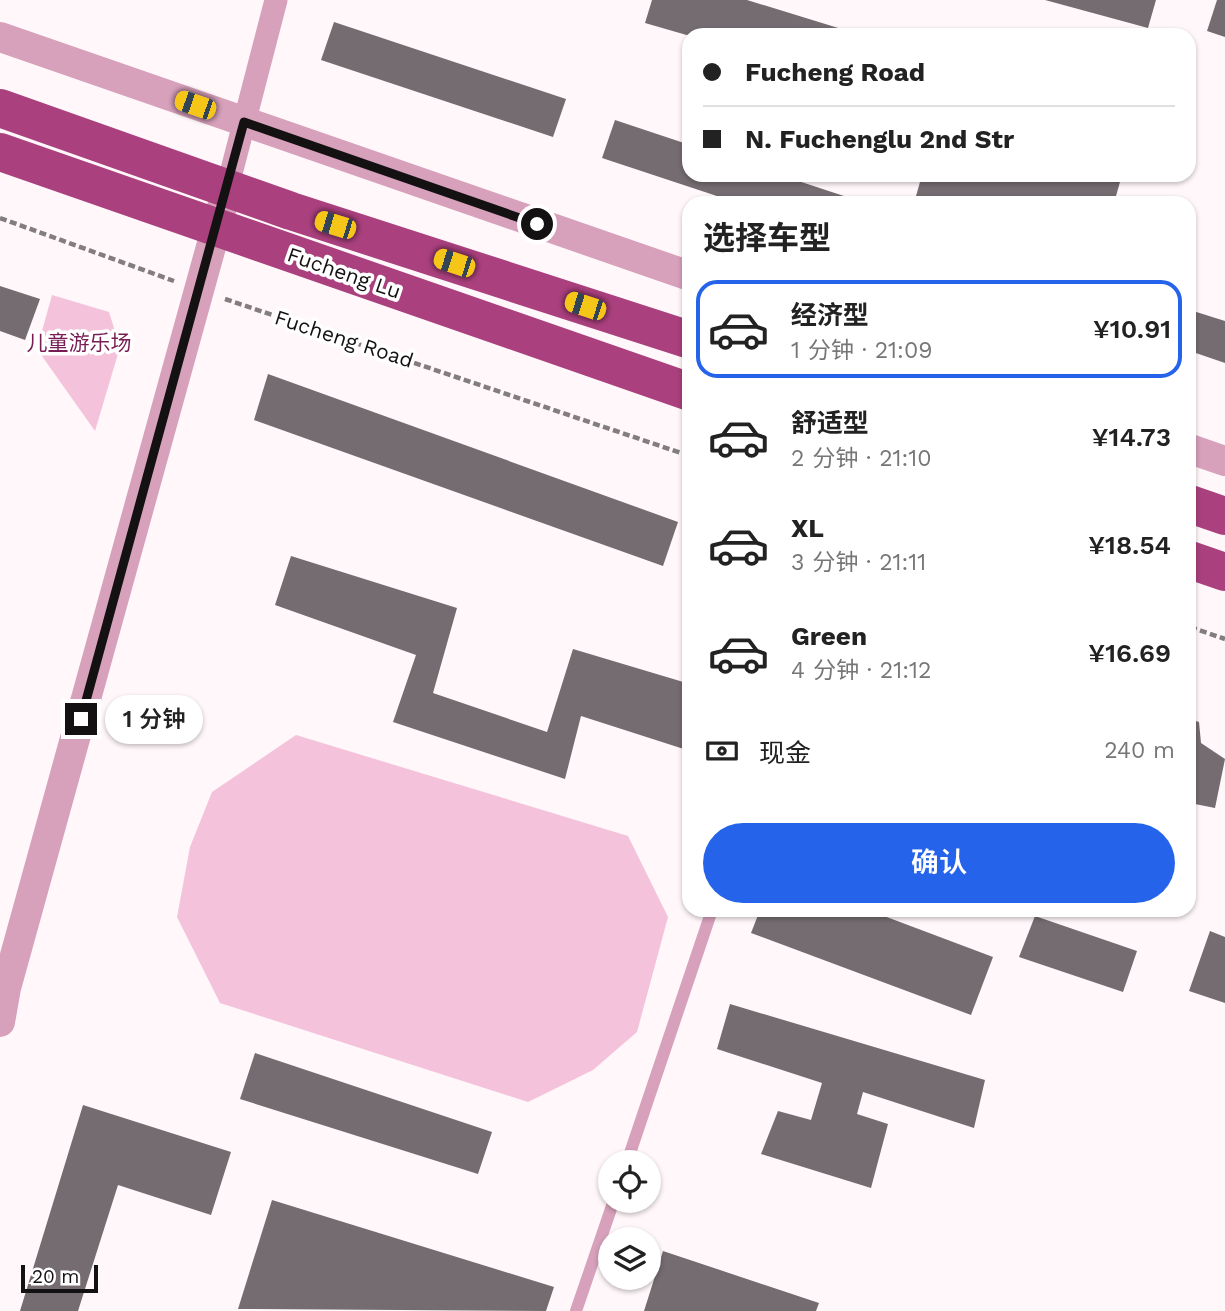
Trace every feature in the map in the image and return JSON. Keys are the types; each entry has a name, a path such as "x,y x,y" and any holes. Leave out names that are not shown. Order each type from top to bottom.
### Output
{"highway":[{"name":"Fucheng Lu","path":"0,108 227,189 682,337"},
{"name":"Fucheng Lu","path":"0,152 682,389"},
{"path":"1196,506 1225,516"},
{"path":"1196,562 1225,572"}],"street":[{"path":"0,1022 6,988 227,189 276,0"},
{"path":"0,37 682,273"},
{"path":"1196,451 1225,461"}],"lane":[{"path":"631,1150 710,917"},
{"path":"576,1311 610,1213"}],"path":[{"name":"Fucheng Road","path":"0,218 197,290 682,453"},
{"path":"1196,629 1225,639"}],"green space":[{"name":"儿童游乐场","path":"52,295 109,312 120,347 95,431 37,349"},
{"path":"296,735 628,836 668,917 637,1032 593,1070 528,1102 220,1003 177,917 190,847 212,792"}],"building":[{"path":"652,0 747,0 838,28 682,28 682,34 645,23"},
{"path":"1045,0 1156,0 1148,28"},
{"path":"1217,0 1225,0 1225,37 1207,31"},
{"path":"334,22 566,99 553,137 321,60"},
{"path":"615,120 682,142 682,182 801,182 844,196 717,196 602,158"},
{"path":"920,182 1120,182 1116,196 916,196"},
{"path":"0,286 40,299 25,340 0,331"},
{"path":"1196,312 1225,321 1225,363 1196,353"},
{"path":"268,374 678,522 663,566 254,420"},
{"path":"291,556 457,608 433,693 547,732 573,649 682,682 682,748 581,716 565,779 393,722 416,655 275,605"},
{"path":"1196,721 1199,722 1201,743 1225,759 1215,808 1196,804"},
{"path":"757,917 887,917 993,957 971,1015 751,933"},
{"path":"1035,917 1137,951 1123,992 1019,957"},
{"path":"1210,931 1225,937 1225,1003 1189,991"},
{"path":"730,1004 985,1080 974,1128 863,1092 857,1114 888,1124 871,1188 761,1154 778,1111 811,1120 822,1083 717,1049"},
{"path":"255,1053 492,1132 478,1174 240,1099"},
{"path":"83,1105 231,1152 211,1215 118,1185 78,1311 20,1311"},
{"path":"272,1200 554,1287 546,1311 238,1309"},
{"path":"663,1251 819,1303 816,1311 644,1311 651,1290 661,1290"}],"route":[{"path":"81,719 244,122 537,224"}]}
